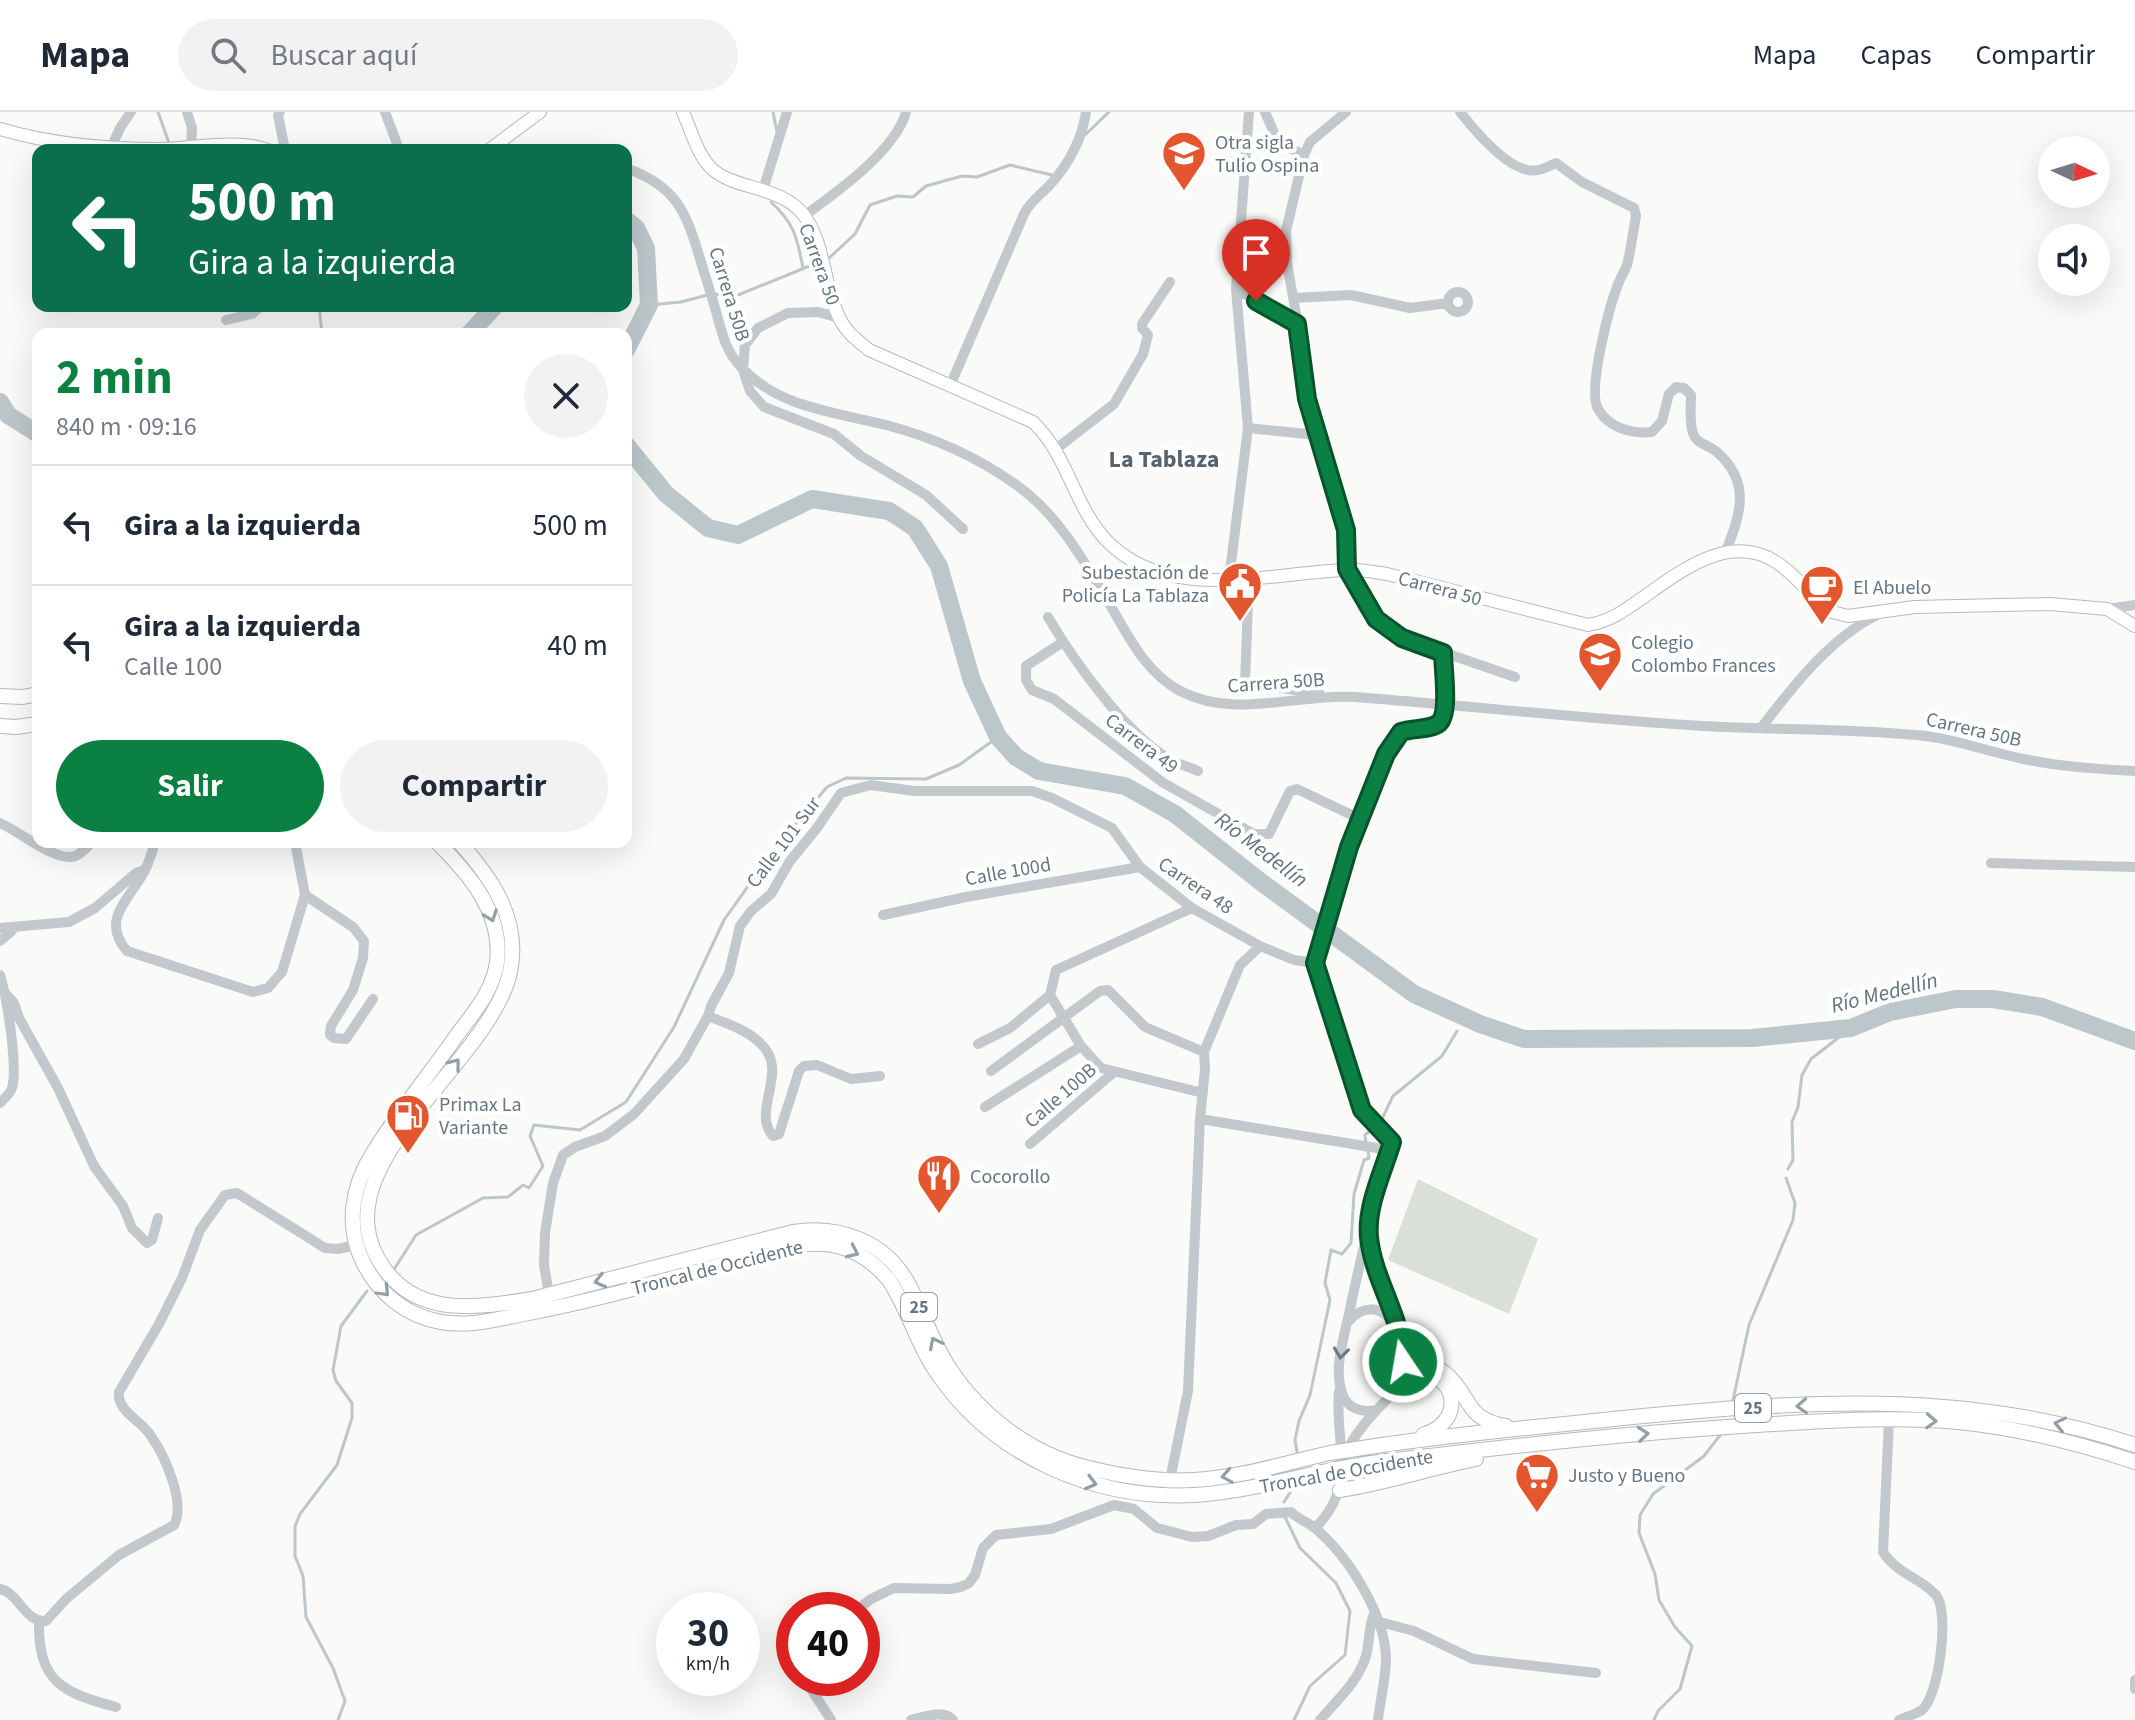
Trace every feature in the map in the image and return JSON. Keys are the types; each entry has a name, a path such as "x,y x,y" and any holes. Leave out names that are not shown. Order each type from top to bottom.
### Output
{"highway":[{"path":"0,696 32,694"},
{"path":"0,726 32,725"},
{"name":"Troncal de Occidente","path":"442,848 484,898 497,936 497,963 485,998 374,1151 359,1177 352,1215 356,1245 369,1274 397,1304 431,1320 469,1324 551,1309 807,1243 834,1244 859,1253 881,1269 928,1358 953,1394 1012,1447 1051,1469 1109,1488 1180,1495 1248,1488 1369,1447 1698,1411 1887,1403 1956,1407 2013,1414 2135,1445"},
{"name":"Troncal de Occidente","path":"464,848 483,871 505,907 512,935 510,971 500,1000 484,1024 379,1166 367,1199 369,1239 381,1264 409,1293 421,1299 447,1306 474,1306 549,1294 793,1232 818,1229 843,1232 866,1242 891,1261 909,1286 950,1369 977,1403 1013,1433 1035,1447 1084,1467 1139,1478 1218,1477 1335,1461 1371,1463 1696,1429 1889,1419 1960,1422 2008,1430 2076,1444 2135,1462"},
{"path":"1401,1340 1418,1358 1446,1375 1477,1414 1495,1424 1535,1427"},
{"path":"1398,1383 1409,1375 1426,1373 1441,1380 1451,1396 1447,1419 1414,1440"},
{"path":"1340,1490 1377,1484 1457,1463 1599,1438"}],"main road":[{"path":"497,144 540,112"},
{"name":"Carrera 50","path":"683,112 709,166 717,173 786,199 804,216 819,249 839,318 856,340 869,350 1033,422 1056,449 1097,529 1125,556 1158,573 1198,580 1347,569 1387,574 1588,625 1619,615 1673,576 1706,557 1726,551"},
{"path":"0,129 47,141 74,144"},
{"path":"1726,551 1765,556 1781,566 1828,611 1848,616 1915,607 2036,604 2107,609 2135,626"}],"street":[{"path":"112,144 131,112"},
{"path":"187,112 192,128 191,144"},
{"path":"280,112 284,144"},
{"path":"385,112 397,144"},
{"path":"763,190 787,112"},
{"path":"804,216 835,193 894,139 906,112"},
{"path":"950,386 1030,203 1057,176 1076,147 1086,112"},
{"path":"1229,579 1248,428 1236,289 1249,112"},
{"path":"1265,112 1278,142 1304,155"},
{"path":"1346,112 1310,142 1304,155 1286,231 1287,263 1307,399 1346,530 1347,569 1376,619 1402,638 1515,677"},
{"path":"1460,112 1480,138 1522,169 1537,171 1556,163 1582,182 1634,208 1636,216 1627,266 1618,283 1599,354 1595,400 1599,411 1620,429 1637,433 1652,432 1662,421 1669,394 1676,387 1684,388 1691,395 1692,432 1696,440 1717,452 1729,467 1738,487 1741,513 1726,551"},
{"name":"Carrera 50B","path":"632,170 646,175 666,189 681,205 691,226 727,350 743,370 774,393 797,404 889,426 940,443 990,467 1021,487 1040,504 1067,537 1136,650 1156,675 1178,690 1202,700 1227,705 1258,705 1326,696 1701,726 1933,736 2025,759 2135,771"},
{"path":"1056,449 1114,404 1143,354 1148,335 1142,324 1170,282"},
{"path":"1236,289 1297,324"},
{"path":"1293,298 1351,295 1410,308 1448,303"},
{"path":"226,320 254,312"},
{"path":"839,318 818,312 788,313 758,328 745,345 743,370 750,391 764,407 834,434 861,456 926,495 963,529"},
{"path":"1248,428 1317,435"},
{"path":"1249,577 1245,682 1326,696"},
{"path":"2107,609 2135,605"},
{"path":"1761,728 1786,695 1841,639 1861,623 1881,613"},
{"name":"Carrera 49","path":"1048,617 1088,676 1145,741 1170,759 1198,771"},
{"name":"Carrera 49","path":"1063,642 1026,666 1026,680 1032,690 1054,699 1162,782 1254,834 1269,834 1290,791 1297,789 1360,819"},
{"path":"1377,1410 1368,1412 1350,1406 1340,1390 1340,1362 1369,1220 1392,1142 1362,1110 1315,963 1360,819 1394,740 1401,732 1439,723 1445,705 1443,653"},
{"path":"1134,760 1145,741"},
{"name":"Carrera 48","path":"841,793 871,785 914,791 1032,791 1052,798 1112,828 1140,867 1192,908 1260,946 1294,960 1315,963"},
{"name":"Calle 101 Sur","path":"549,1294 544,1265 545,1233 553,1183 563,1155 605,1136 634,1114 684,1059 729,973 740,926 751,911 771,894 790,861 841,793"},
{"path":"0,823 32,841"},
{"path":"44,848 69,857 86,848"},
{"path":"153,848 144,871 117,914 115,931 118,941 127,951 253,992 268,988 282,972 305,895 296,848"},
{"path":"1991,863 2135,867"},
{"name":"Calle 100d","path":"883,915 966,897 1140,867"},
{"path":"0,928 69,922 95,908 136,873 144,871"},
{"path":"305,895 353,927 364,941 363,958 353,990 331,1026 330,1035 346,1039 373,999"},
{"path":"978,1044 1010,1028 1050,995 1056,970 1192,908"},
{"path":"0,941 12,931 12,927"},
{"path":"1170,1480 1188,1391 1204,1052 1240,965 1260,946"},
{"path":"0,975 6,994 13,1074 11,1091 0,1103"},
{"path":"991,1071 1100,991 1108,990 1145,1027 1204,1052"},
{"path":"6,994 14,1003 19,1018 58,1088 94,1166 123,1206 139,1238 147,1243 152,1240 158,1218"},
{"path":"1050,995 1081,1046 1101,1068 1203,1093"},
{"path":"708,1016 753,1037 769,1052 772,1080 766,1121 773,1136 779,1134 799,1071 804,1066 817,1065 851,1079 880,1076"},
{"path":"985,1107 1081,1046"},
{"name":"Calle 100B","path":"1030,1144 1114,1072"},
{"path":"1200,1119 1389,1150"},
{"path":"39,1622 46,1621 66,1599 119,1555 174,1525 179,1516 165,1459 150,1433 121,1405 119,1392 176,1289 200,1230 225,1195 237,1193 325,1248 356,1245"},
{"path":"1335,1461 1398,1383 1403,1362 1401,1340 1372,1253 1369,1220"},
{"path":"1347,1325 1357,1312 1374,1309 1389,1315 1394,1322"},
{"path":"1315,1528 1335,1504 1340,1490 1335,1461 1340,1381"},
{"path":"1889,1419 1883,1552 1894,1566 1937,1596 1943,1610 1937,1678 1929,1699 1923,1709 1899,1720"},
{"path":"880,1595 894,1588 961,1587 975,1575 983,1548 996,1535 1051,1529 1114,1505 1130,1507 1157,1528 1192,1537 1208,1536 1236,1525 1253,1524 1266,1514 1291,1512 1299,1521 1315,1528 1350,1567 1377,1617 1386,1659 1378,1720"},
{"path":"0,1589 7,1590 39,1622 41,1655 60,1686 83,1698 116,1707"},
{"path":"1377,1617 1473,1659 1596,1673"},
{"path":"1320,1720 1358,1676 1367,1650 1370,1626 1377,1617"},
{"path":"2135,1680 2135,1689"},
{"path":"816,1696 831,1720"},
{"path":"911,1720 938,1714 949,1715 953,1720"}],"shaded area":[{"path":"1418,1179 1538,1239 1509,1314 1388,1260"}],"waterway":[{"path":"158,112 169,144"},
{"path":"773,112 777,132"},
{"path":"1086,134 1109,112"},
{"path":"828,259 855,234 870,205 897,196 913,197 926,186 962,176 977,177 1010,165 1056,176"},
{"path":"771,202 793,231 803,268"},
{"name":"Río Medellín","path":"632,225 646,248 649,305 632,338"},
{"path":"649,305 681,302 711,294 738,295 812,265"},
{"path":"320,312 321,328"},
{"name":"Río Medellín","path":"475,328 489,312"},
{"name":"Río Medellín","path":"0,402 8,415 32,430"},
{"name":"Río Medellín","path":"632,452 666,494 708,528 738,535 812,499 889,511 915,528 939,566 972,681 998,737 1016,757 1039,771 1125,786 1175,814 1261,882 1414,994 1480,1024 1524,1039 1752,1038 1851,1028 1890,1012 1956,999 1993,999 2042,1007 2135,1041"},
{"path":"393,1271 416,1235 483,1198 508,1197 523,1185 529,1188 543,1166 530,1136 534,1125 580,1130 626,1102 674,1027 724,920 776,847 827,787 846,778 926,779 959,765 998,737"},
{"path":"1788,1169 1793,1160 1792,1122 1798,1107 1802,1075 1811,1059 1851,1028"},
{"path":"1366,1143 1365,1135 1381,1121 1393,1096 1442,1056 1457,1031"},
{"path":"1297,1452 1295,1440 1299,1421 1310,1395 1330,1300 1325,1283 1331,1250 1342,1254 1351,1243 1354,1194 1364,1160 1369,1158 1368,1150"},
{"path":"1733,1400 1749,1325 1793,1220 1795,1203 1786,1178"},
{"path":"338,1720 345,1701 333,1668 306,1617 303,1576 295,1556 295,1526 300,1514 337,1465 352,1418 352,1403 336,1381 333,1370 341,1326 367,1291"},
{"path":"1654,1720 1658,1711 1680,1689 1692,1646 1675,1627 1659,1600 1655,1574 1639,1533 1640,1515 1653,1494 1704,1456 1721,1434"},
{"path":"1284,1502 1293,1488"},
{"path":"1285,1517 1300,1548 1336,1583 1350,1611 1345,1655 1310,1686 1294,1720"}],"place":[{"name":"Otra sigla Tulio Ospina","path":"1184,192"},
{"name":"Subestación de Policía La Tablaza","path":"1240,623"},
{"name":"El Abuelo","path":"1822,626"},
{"name":"Colegio Colombo Frances","path":"1600,693"},
{"name":"Primax La Variante","path":"408,1155"},
{"name":"Cocorollo","path":"939,1215"},
{"name":"Justo y Bueno","path":"1537,1514"}],"district":[{"name":"La Tablaza","path":"1164,459"}],"route":[{"path":"1256,301 1297,324 1307,399 1346,530 1347,569 1376,619 1402,638 1443,653 1445,705 1442,717 1439,723 1432,726 1401,732 1386,754 1349,847 1315,963 1362,1110 1392,1142 1369,1220 1369,1239 1401,1340 1403,1362"}]}
